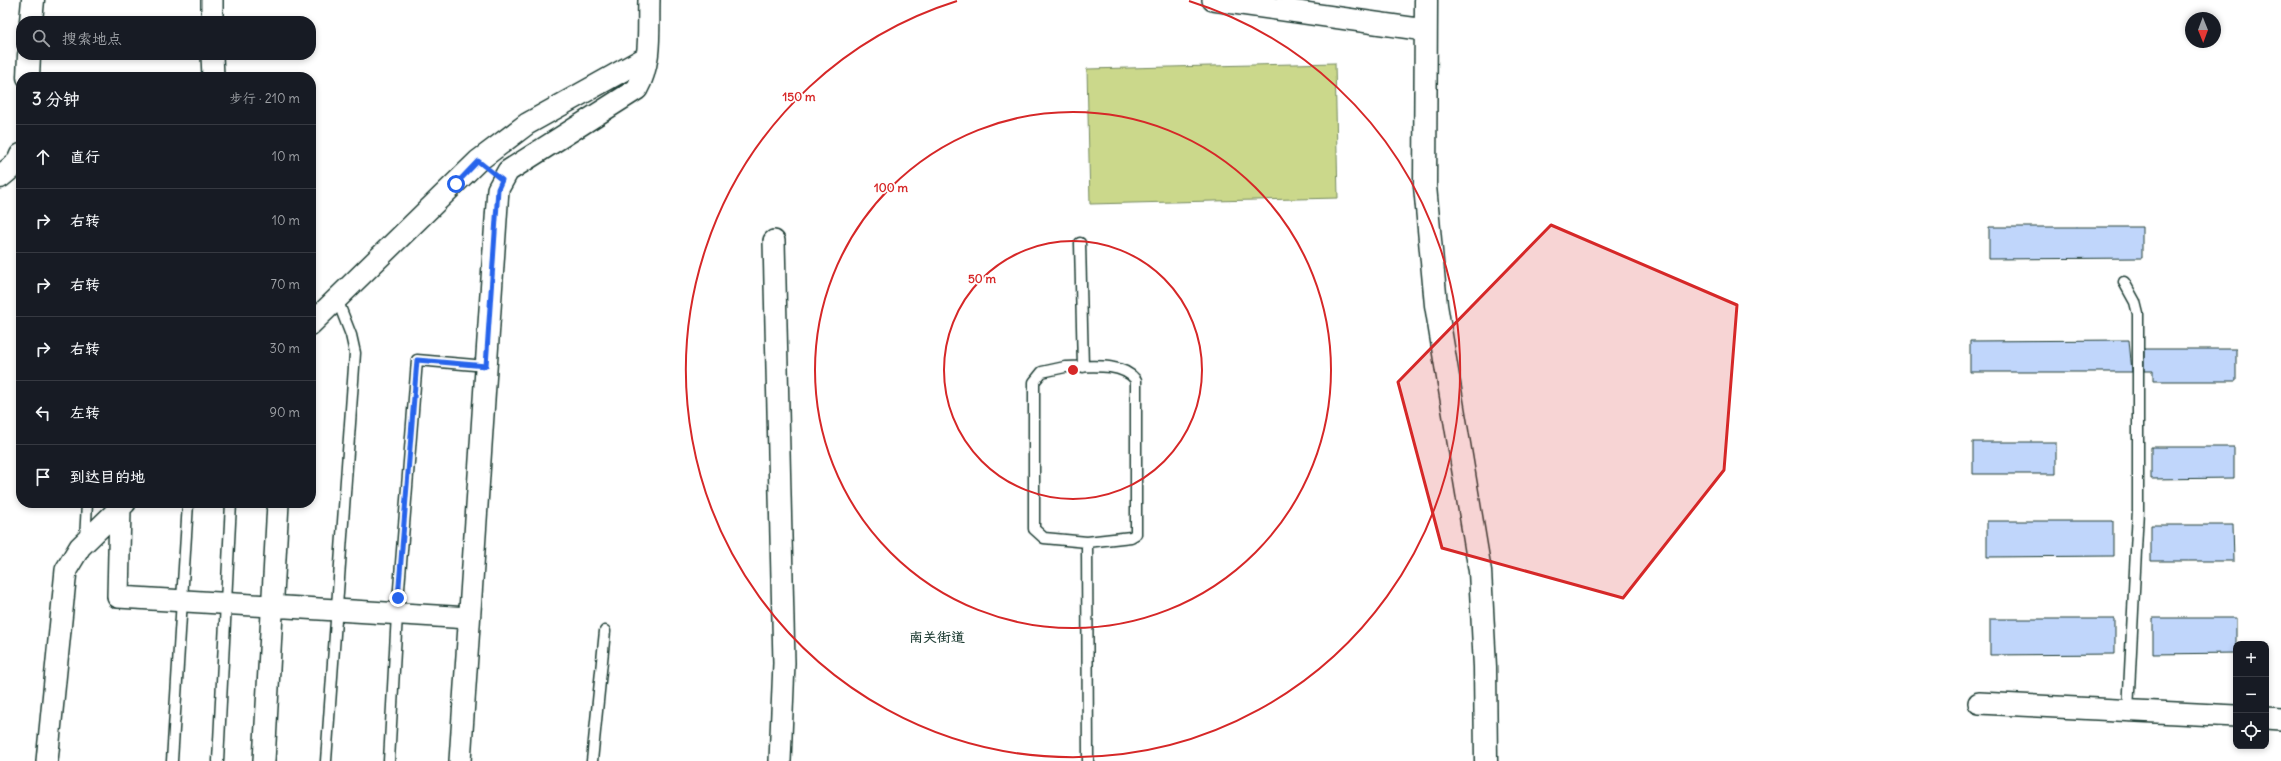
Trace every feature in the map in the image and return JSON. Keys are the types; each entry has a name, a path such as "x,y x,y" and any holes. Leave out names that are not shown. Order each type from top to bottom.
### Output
{"street":[{"path":"32,16 33,0"},
{"path":"212,0 212,16"},
{"path":"460,761 498,189 508,171 637,89 644,76 648,57 649,0"},
{"path":"1213,0 1425,30"},
{"path":"1426,0 1425,179 1436,305 1480,572 1485,667 1486,761"},
{"path":"316,319 478,161 527,124 648,57"},
{"path":"28,72 29,60"},
{"path":"212,60 213,72"},
{"path":"478,161 502,180"},
{"path":"0,177 16,164"},
{"path":"774,241 784,663 780,761"},
{"path":"47,761 66,570 85,542 120,508"},
{"path":"122,508 118,597 469,618"},
{"path":"264,761 278,508"},
{"path":"1979,703 2233,716"},
{"path":"2269,718 2281,719"}],"lane":[{"path":"1080,242 1083,367"},
{"path":"2124,282 2135,302 2138,314 2138,510 2128,711"},
{"path":"326,761 355,353 352,335 337,299"},
{"path":"389,761 397,614 417,360 486,366"},
{"path":"1065,367 1118,369 1132,374 1136,380 1136,534 1122,539 1087,542 1044,538 1034,529 1034,382 1042,372 1065,367"},
{"path":"85,542 87,508"},
{"path":"172,761 188,508"},
{"path":"218,761 231,508"},
{"path":"1087,542 1088,761"},
{"path":"592,761 605,632"}],"highlighted area":[{"path":"1551,225 1737,305 1724,470 1623,598 1442,548 1398,382"}],"green space":[{"path":"1335,63 1338,198 1090,204 1087,69"}],"building":[{"path":"1989,227 2142,227 2142,258 1989,259"},
{"path":"2129,340 2132,372 1970,372 1970,341"},
{"path":"2144,349 2236,349 2236,381 2153,381 2153,371 2144,371"},
{"path":"1973,442 2056,442 2056,474 1973,474"},
{"path":"2151,447 2234,447 2234,478 2151,479"},
{"path":"1987,521 2113,521 2113,556 1987,557"},
{"path":"2151,525 2233,525 2234,561 2151,561"},
{"path":"2153,618 2236,618 2236,641 2233,641 2233,653 2153,654"},
{"path":"1990,619 2115,619 2115,654 1990,655"}],"district":[{"name":"南关街道","path":"937,637"}],"route":[{"path":"398,598 417,360 486,366 498,189 502,180 478,161 456,184"}]}
